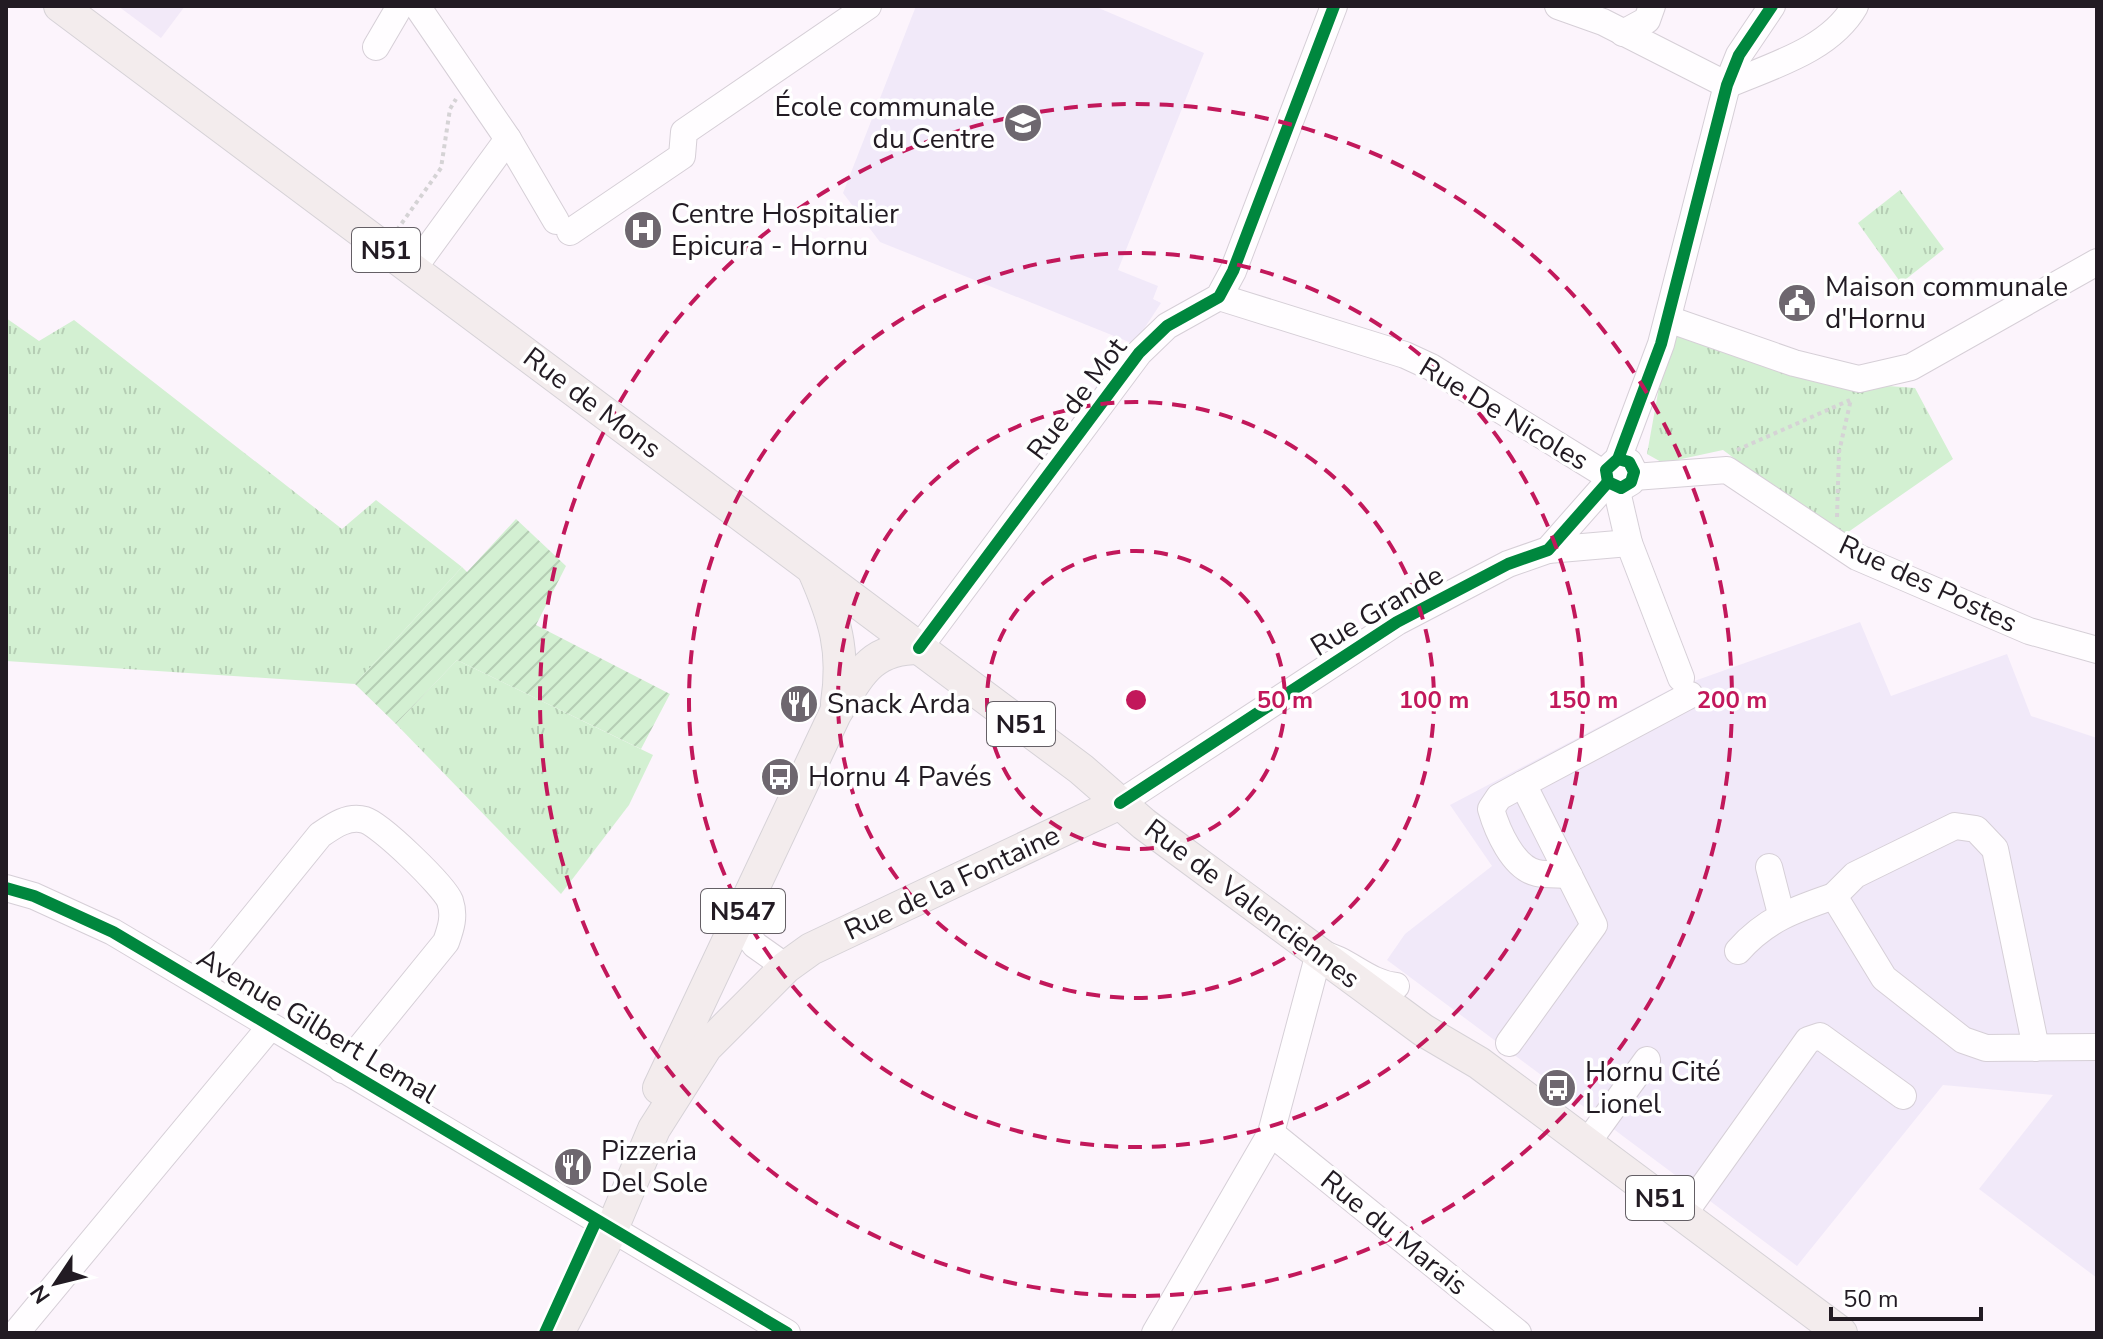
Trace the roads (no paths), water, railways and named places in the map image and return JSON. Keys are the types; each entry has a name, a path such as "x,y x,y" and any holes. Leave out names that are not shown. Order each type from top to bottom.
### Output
{"main road":[{"name":"Rue de Mons","path":"60,6 813,568 1120,803"},
{"path":"813,568 839,638 841,672 835,714"},
{"path":"835,714 858,677 874,659 890,649 919,648"},
{"name":"N547","path":"738,922 835,714"},
{"name":"Rue de Valenciennes","path":"1120,803 1144,824 1423,1030 1479,1063 1841,1333"},
{"name":"Rue de Valenciennes","path":"1120,803 1159,813 1432,1013 1479,1063"},
{"name":"Rue de la Fontaine","path":"545,1333 654,1129 706,1047 786,967 811,949 1120,803"},
{"name":"Rue de la Fontaine","path":"558,1333 650,1108 738,922"}],"street":[{"path":"376,47 400,6"},
{"path":"417,6 508,139 563,227 682,156 684,132 868,6"},
{"path":"1219,297 1233,271 1334,6"},
{"path":"1558,6 1623,33 1727,85 1822,40 1845,23 1855,6"},
{"path":"1623,33 1647,20 1652,6"},
{"name":"Rue Grande","path":"1120,803 1397,622 1508,564 1548,550 1616,476 1668,319 1727,85 1739,55 1772,6"},
{"path":"413,269 508,139"},
{"path":"1668,319 1794,363 1855,390 1911,367 2097,262"},
{"name":"Rue De Nicoles","path":"1219,297 1405,355 1616,476"},
{"name":"Rue de Mot","path":"919,648 1139,353 1185,314 1219,297"},
{"name":"Rue des Postes","path":"1616,476 1727,470 1857,557 2029,631 2097,650"},
{"path":"1569,875 1534,873 1515,858 1494,821 1491,809 1499,797 1685,686 1629,543 1616,476"},
{"path":"1548,550 1629,543"},
{"path":"1509,1043 1594,925 1523,784"},
{"path":"200,983 320,835 341,821 366,820 395,842 449,899 454,921 446,942 342,1070"},
{"path":"1738,951 1757,929 1781,914 1834,896 1855,875 1955,826 1976,829 1995,849 2036,1048"},
{"path":"1769,867 1781,914"},
{"name":"Avenue Gilbert Lemal","path":"6,888 34,896 113,932 787,1333"},
{"path":"1834,896 1884,978 1963,1040 1986,1048 2097,1047"},
{"path":"738,922 755,945 786,967"},
{"path":"1155,1333 1271,1133 1319,953 1338,957 1379,984 1396,986"},
{"path":"16,1333 270,1027"},
{"path":"1683,1215 1808,1040 1820,1036 1903,1096"},
{"path":"1587,1143 1647,1060"},
{"name":"Rue du Marais","path":"1271,1133 1518,1333"}],"place":[{"name":"École communale du Centre","path":"1023,123"},
{"name":"Centre Hospitalier Epicura - Hornu","path":"643,230"},
{"name":"Maison communale d'Hornu","path":"1797,303"},
{"name":"Snack Arda","path":"799,704"},
{"name":"Hornu 4 Pavés","path":"780,777"},
{"name":"Hornu Cité Lionel","path":"1557,1088"},
{"name":"Pizzeria Del Sole","path":"573,1167"}]}
